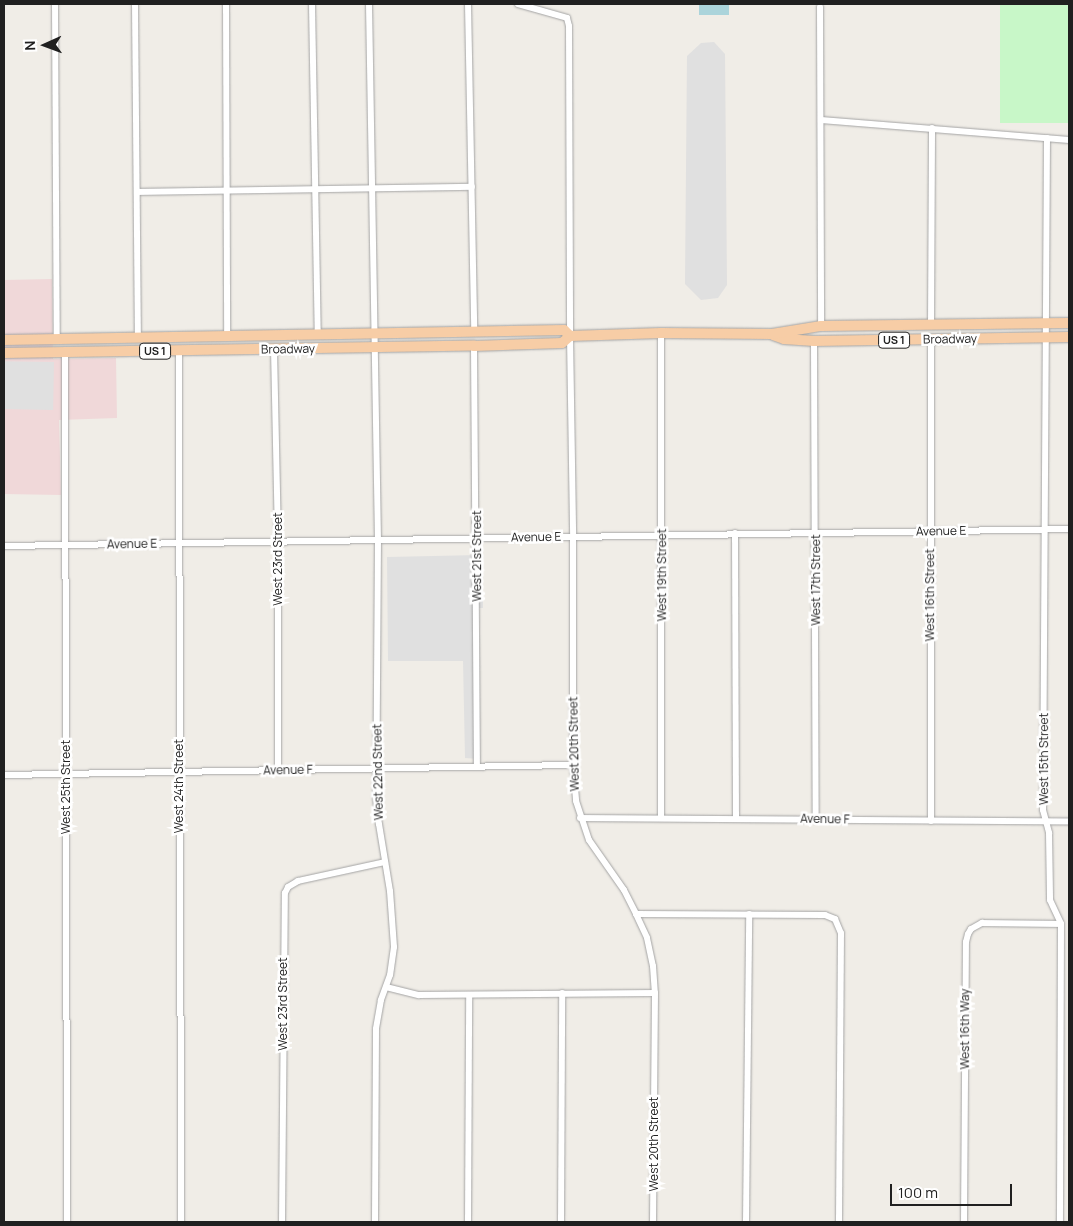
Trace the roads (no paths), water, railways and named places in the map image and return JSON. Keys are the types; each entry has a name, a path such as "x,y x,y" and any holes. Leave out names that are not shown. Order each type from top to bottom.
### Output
{"main road":[{"name":"Broadway","path":"4,353 474,346 562,343 570,336 661,333 772,334 821,326 1069,323"},
{"name":"Broadway","path":"4,340 564,330 570,336"},
{"name":"Broadway","path":"772,334 784,339 814,341 1069,337"}],"street":[{"path":"55,4 57,339"},
{"path":"135,4 138,337"},
{"path":"226,4 227,335"},
{"path":"312,4 318,334"},
{"name":"West 22nd Street","path":"369,4 378,540 376,768 379,824 392,910 394,947 376,1029 375,1222"},
{"path":"468,4 474,331"},
{"name":"West 20th Street","path":"518,4 566,18 569,35 573,765 576,801 580,818 589,840 624,890 651,952 655,994 653,1222"},
{"path":"820,7 821,326"},
{"path":"821,120 1069,140"},
{"path":"931,325 932,128"},
{"name":"West 15th Street","path":"1047,138 1043,810 1049,833 1050,900 1061,924 1060,1222"},
{"path":"137,192 472,188"},
{"name":"West 19th Street","path":"661,333 661,818"},
{"name":"West 16th Street","path":"931,339 931,821"},
{"name":"West 17th Street","path":"814,341 816,819"},
{"name":"West 21st Street","path":"474,346 477,538 477,767"},
{"name":"West 23rd Street","path":"274,349 278,541 278,770"},
{"name":"West 24th Street","path":"179,350 181,1222"},
{"name":"West 25th Street","path":"66,352 67,1222"},
{"name":"Avenue E","path":"4,546 1069,529"},
{"path":"735,533 736,818"},
{"name":"Avenue F","path":"4,775 573,765"},
{"name":"Avenue F","path":"580,818 1069,821"},
{"name":"West 23rd Street","path":"282,1222 285,893 288,888 298,881 385,862"},
{"path":"636,914 825,915 835,920 841,933 839,1222"},
{"path":"746,1222 749,914"},
{"name":"West 16th Way","path":"964,1222 966,942 968,934 971,929 982,923 1061,924"},
{"path":"386,988 418,995 655,994"},
{"path":"560,1222 562,993"},
{"path":"468,1222 469,996"},
{"path":"1061,1132 1069,1133"}],"water":[{"path":"699,4 729,4 729,15 699,15"}]}
